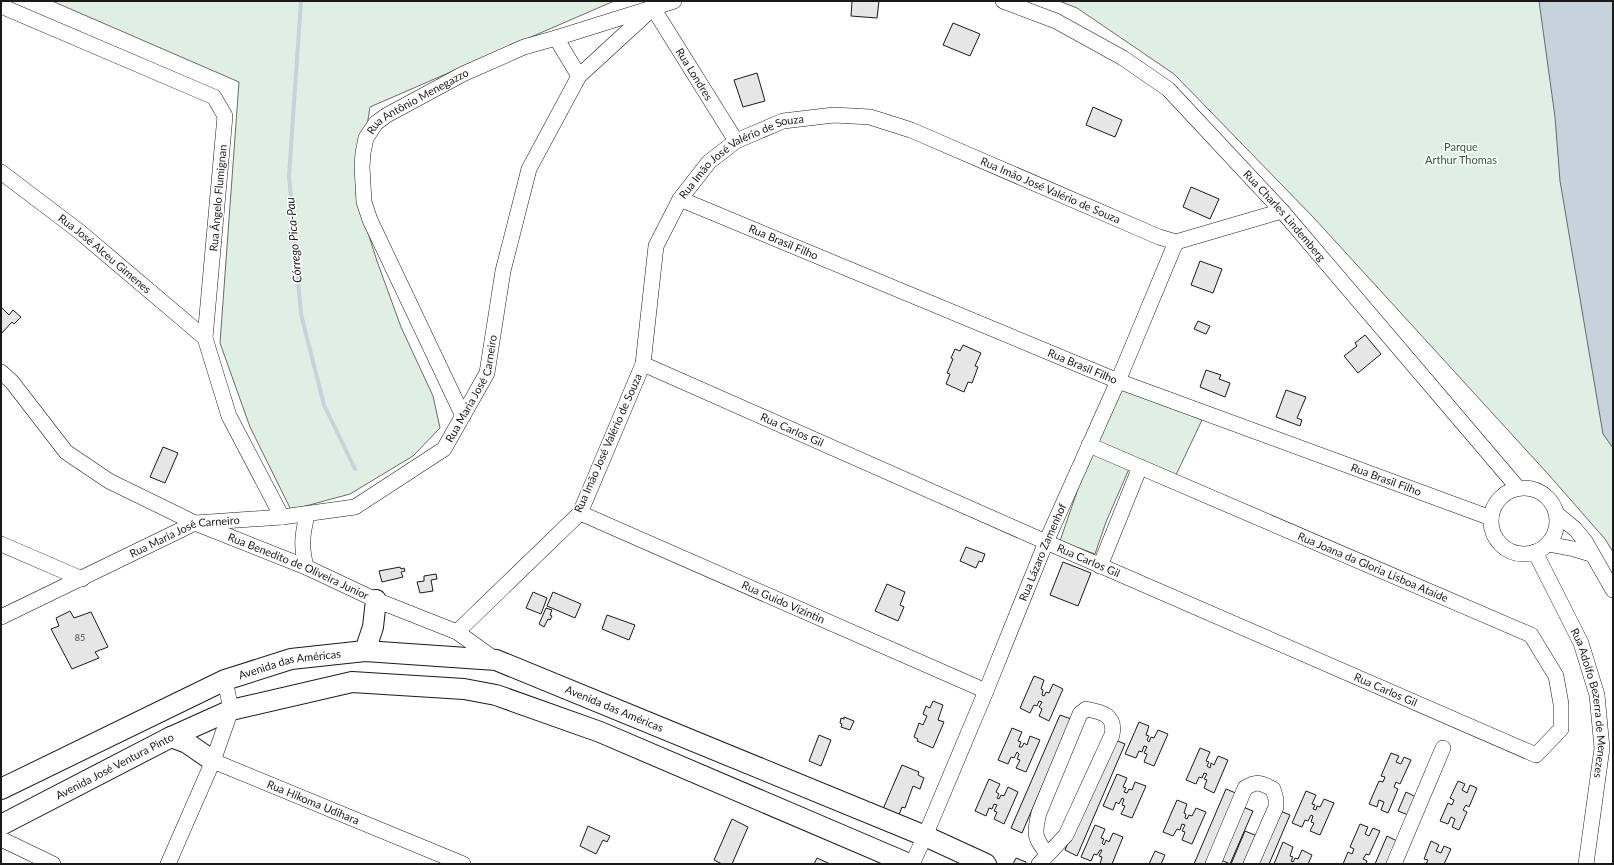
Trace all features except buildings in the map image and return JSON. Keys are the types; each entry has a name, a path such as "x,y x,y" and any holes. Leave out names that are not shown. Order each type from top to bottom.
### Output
{"main road":[{"path":"365,651 373,627 376,600"},
{"name":"Avenida das Américas","path":"225,680 291,659 365,651 496,660 925,836 986,864"},
{"path":"1,789 225,680"},
{"path":"231,710 352,682 464,689 496,696 600,732 909,864"},
{"name":"Avenida José Ventura Pinto","path":"1,826 170,736 231,710"},
{"path":"170,736 187,743 213,761"}],"street":[{"path":"556,38 579,76 653,8 674,1"},
{"name":"Rua Charles Lindemberg","path":"1003,1 1056,21 1123,58 1168,89 1282,210 1518,488"},
{"name":"Rua Ângelo Flumignan","path":"1,6 214,97 225,116 205,338 229,416 282,517"},
{"name":"Rua Antônio Menegazzo","path":"463,416 370,220 364,202 362,174 363,153 366,138 376,123 387,115 463,74 524,47 653,8"},
{"name":"Rua Londres","path":"653,8 736,141"},
{"name":"Rua Maria José Carneiro","path":"1,616 82,579 195,523 307,515 355,507 444,449 486,373 503,271 529,169 579,76"},
{"name":"Rua Imão José Valério de Souza","path":"456,632 580,513 643,364 656,246 680,199 709,162 736,141 784,121 834,114 870,117 911,130 1160,237 1176,242"},
{"name":"Rua José Alceu Gimenes","path":"1,172 80,232 205,338"},
{"name":"Rua Brasil Filho","path":"680,199 1118,381 1491,518"},
{"path":"1176,242 1282,210"},
{"name":"Rua Lázaro Zamenhof","path":"912,864 986,691 1046,542 1118,381 1176,242"},
{"name":"Rua Carlos Gil","path":"643,364 1100,566 1536,755"},
{"name":"Rua Benedito de Oliveira Junior","path":"1,372 12,382 66,452 109,481 195,523 306,567 376,600 456,632 496,660"},
{"name":"Rua Joana da Gloria Lisboa Ataíde","path":"1089,446 1531,635 1556,676 1561,704 1561,729 1536,755"},
{"path":"1100,566 1140,467"},
{"path":"1518,488 1528,488 1543,494 1553,504 1557,514 1558,524 1555,534 1548,544 1534,552 1519,554 1510,551 1501,545 1495,537 1492,528 1491,518 1494,506 1506,493 1518,488"},
{"name":"Rua Guido Vizintin","path":"580,513 986,691"},
{"path":"1557,514 1575,529 1585,541 1591,554 1613,590"},
{"path":"306,567 302,549 302,538 307,515"},
{"path":"1,544 82,579"},
{"path":"1548,544 1591,554"},
{"name":"Rua Adolfo Bezerra de Menezes","path":"1534,552 1581,643 1597,695 1602,748 1586,864"},
{"path":"168,864 213,761 231,710 225,680"},
{"path":"1086,709 1102,712 1111,720 1114,727 1112,735 1066,835 1044,859 1035,829 1039,813 1080,714 1086,709"},
{"path":"1394,864 1443,748"},
{"name":"Rua Hikoma Udihara","path":"213,761 463,864"},
{"path":"1212,864 1245,788 1251,784 1261,783 1273,789 1276,799 1276,807 1251,864"},
{"path":"1,839 53,864"}],"green space":[{"path":"52,1 614,1 370,107 356,195 377,261 401,327 433,396 440,428 413,456 350,494 291,510 250,427 220,343 239,82"},
{"name":"Parque Arthur Thomas","path":"1059,1 1613,1 1613,552 1605,539 1548,474 1314,218 1174,74 1077,8"},
{"path":"1120,385 1202,420 1175,477 1097,444"},
{"path":"1091,451 1129,469 1106,522 1095,554 1060,541"}],"shaded area":[{"path":"1539,1 1613,1 1613,448 1603,434 1560,181 1555,117"}],"waterway":[{"name":"Córrego Pica-Pau","path":"301,1 289,176 301,314 324,405 355,469"}]}
